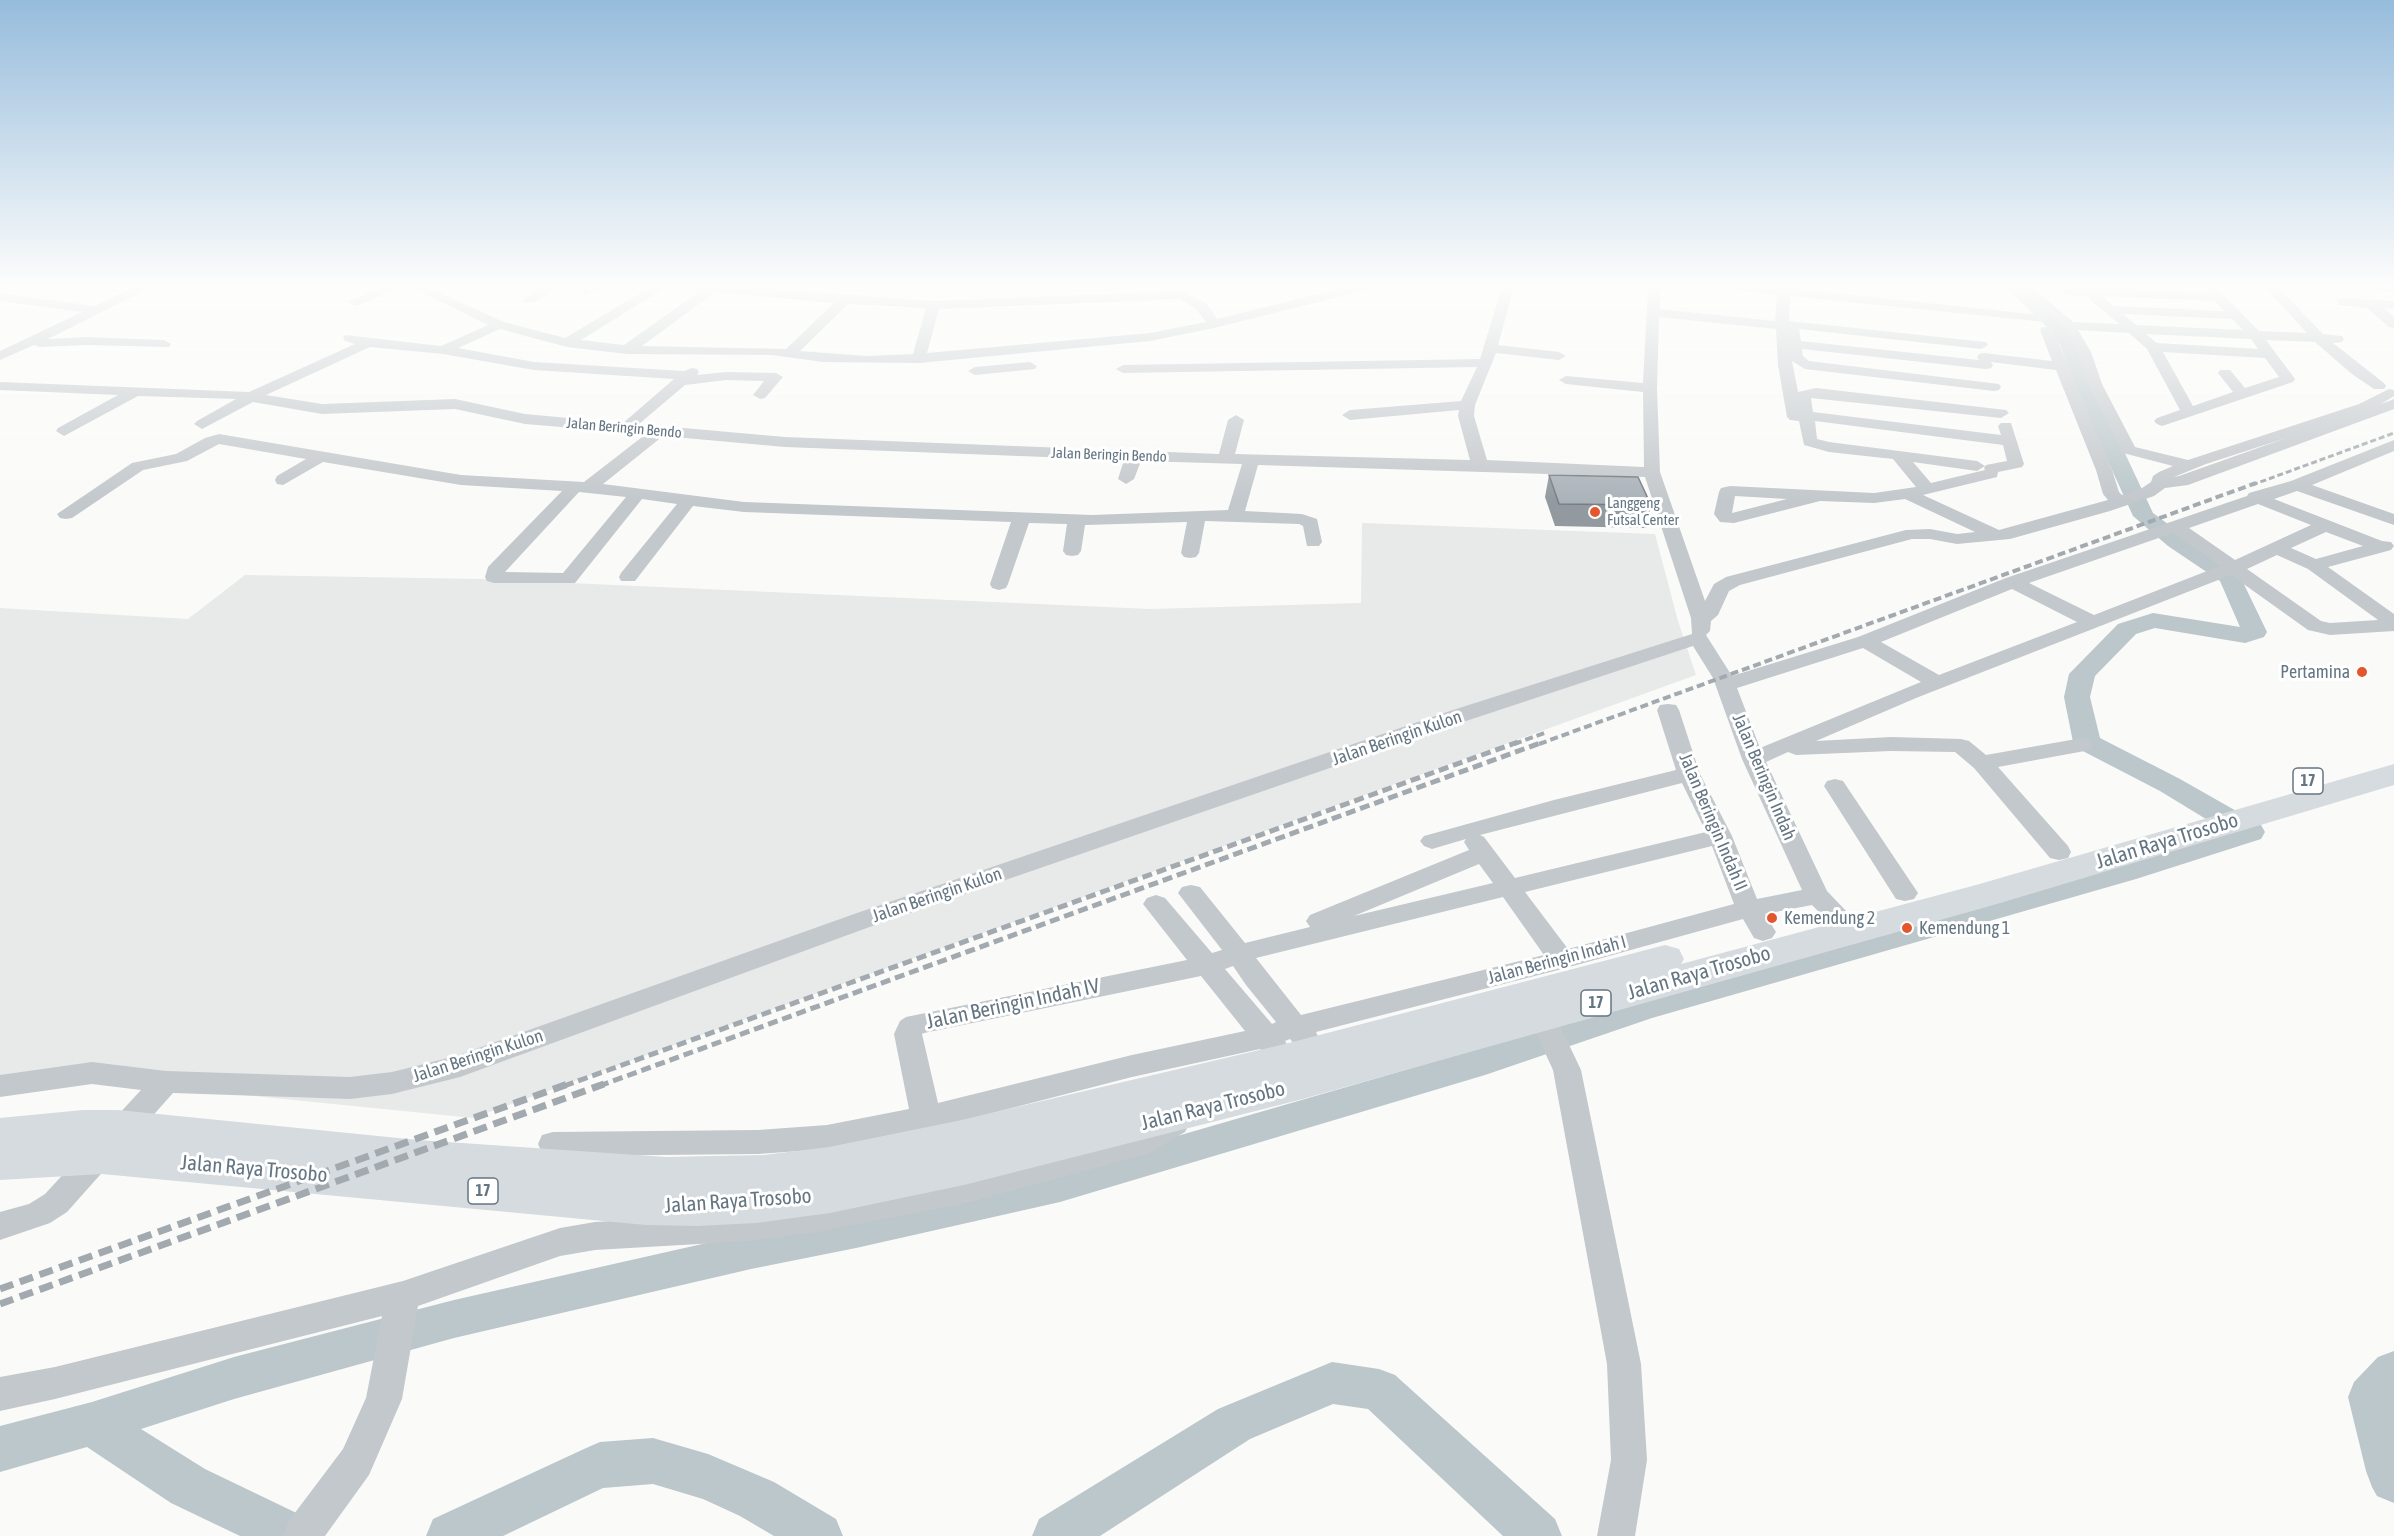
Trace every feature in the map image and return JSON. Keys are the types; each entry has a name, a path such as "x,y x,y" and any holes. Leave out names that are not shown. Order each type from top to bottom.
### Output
{"highway":[{"name":"Jalan Raya Trosobo","path":"0,1136 83,1127 118,1128 418,1158 666,1176 764,1174 829,1165 949,1141 1201,1109 1548,1031 1858,928 1984,895 2394,756"},
{"name":"Jalan Raya Trosobo","path":"0,1162 102,1156 646,1206 698,1207 756,1204 830,1194 949,1141 1291,1044 1581,983 1756,920 1826,904 1905,893 2059,852 2394,774"}],"street":[{"path":"219,405 331,359"},
{"path":"492,359 534,366 686,378 775,376 760,395"},
{"path":"626,428 686,378 703,359"},
{"path":"835,359 923,359"},
{"path":"959,372 1030,369 1028,359"},
{"path":"1164,359 1170,368"},
{"path":"1480,465 1466,416 1467,405 1487,359"},
{"path":"1652,359 1652,472 1699,628"},
{"path":"1785,359 1785,365 1802,419 1809,439 1815,444 1984,470"},
{"path":"1797,359 1809,366 1994,387"},
{"path":"1820,496 1734,518 1726,518 1723,514 1727,492 1730,491 1874,498 1919,490 1984,470 2016,464 1985,359"},
{"path":"2023,359 2062,366"},
{"path":"2059,359 2104,470 2111,494 2125,500"},
{"path":"2086,359 2095,384 2141,470 2154,488"},
{"path":"2159,359 2189,412"},
{"path":"2162,421 2288,379 2274,359"},
{"path":"2343,359 2357,371 2390,391"},
{"path":"2358,359 2390,391"},
{"path":"1123,369 1486,363"},
{"path":"2225,373 2243,395"},
{"path":"202,424 280,375"},
{"path":"1566,380 1650,388"},
{"name":"Jalan Beringin Bendo","path":"0,386 244,396 322,409 455,404 525,419 785,442 1251,460 1480,465 1652,472"},
{"path":"64,431 138,390"},
{"path":"2130,450 2187,470 2364,407 2390,391"},
{"path":"1802,419 1803,395 1816,392 2001,413"},
{"path":"1350,415 1467,405"},
{"path":"1802,419 2010,441"},
{"path":"1226,459 1236,420"},
{"path":"637,494 568,579 494,577 495,571 581,488 660,431"},
{"path":"66,514 138,466 181,458 214,440 461,480 581,488 688,501 803,510 1077,519 1235,515 1309,521 1313,542"},
{"path":"1726,685 1865,641 2013,582 2297,484 2394,445"},
{"path":"907,466 923,448"},
{"path":"1126,479 1132,466 1133,455"},
{"path":"1898,455 1919,490 1996,535"},
{"path":"283,480 321,456"},
{"path":"1235,515 1251,460"},
{"path":"1699,628 1708,615 1720,588 1733,581 1912,534 1930,534 1957,539 1996,535 2104,507 2154,488 2182,481 2187,470"},
{"path":"2297,484 2394,520"},
{"path":"2255,498 2387,545"},
{"path":"628,577 688,501"},
{"path":"2372,512 2394,503"},
{"path":"1190,553 1197,516"},
{"path":"999,584 1023,517"},
{"path":"1072,551 1077,519"},
{"path":"1754,759 1937,683 2225,570 2326,525"},
{"path":"2166,529 2225,570 2315,626 2330,629 2394,624"},
{"path":"2314,565 2387,545"},
{"path":"2277,548 2314,565 2394,624"},
{"path":"2013,582 2093,622"},
{"path":"2369,605 2394,599"},
{"name":"Jalan Beringin Indah","path":"1699,628 1726,685 1754,759 1826,904"},
{"name":"Jalan Beringin Kulon","path":"0,1086 92,1073 166,1082 350,1088 392,1083 459,1066 866,919 1461,715 1699,628"},
{"path":"1865,641 1937,683"},
{"name":"Jalan Beringin Indah II","path":"1668,710 1689,774 1720,836 1756,920"},
{"path":"1848,720 1884,744"},
{"path":"1780,748 1884,744 1953,745 1968,750 2059,852"},
{"path":"1982,763 2082,745"},
{"path":"1432,841 1562,805 1689,774"},
{"path":"1835,786 1905,893"},
{"path":"1467,831 1562,960"},
{"path":"1243,952 1720,836"},
{"path":"1207,965 1484,853"},
{"path":"1191,893 1243,952 1291,1044"},
{"path":"1156,904 1207,965 1291,1044"},
{"name":"Jalan Beringin Indah I","path":"1291,1044 1562,960 1756,920"},
{"name":"Jalan Beringin Indah IV","path":"949,1141 908,1034 910,1028 916,1024 1207,965"},
{"path":"1548,1031 1567,1070 1623,1364 1629,1460 1616,1532"},
{"path":"0,1226 39,1214 56,1203 166,1082"},
{"path":"0,1394 398,1322 560,1242 594,1236 750,1227 812,1220 962,1191 1137,1144 1201,1109"},
{"path":"553,1144 758,1142 827,1137 949,1141"},
{"path":"560,1242 603,1144"},
{"path":"312,1523 356,1462 384,1399 398,1322"}],"shaded area":[{"path":"1362,523 1655,534 1678,621 1696,675 473,1118 214,1092 87,1067 0,1088 0,608 188,619 245,575 481,579 1150,609 1361,603"}],"building":[{"path":"1549,475 1638,477 1651,505 1559,504"}],"waterway":[{"path":"92,1424 234,1378 454,1319 751,1251 856,1231 1060,1186 1485,1061 1644,1008 2125,872 2250,832 2170,785 2087,742 2077,697 2082,674 2127,629 2153,620 2245,635 2255,632 2230,577 2176,541 2144,516 2096,413 2074,359"},
{"path":"2394,1372 2370,1397 2389,1471 2394,1480"},
{"path":"1056,1536 1234,1424 1332,1383 1379,1390 1538,1536"},
{"path":"0,1449 92,1424"},
{"path":"92,1424 188,1486 292,1536"},
{"path":"450,1536 600,1465 653,1461 708,1477 757,1499 819,1536"}],"railway":[{"path":"2252,485 2394,433"},
{"path":"1539,744 2256,483"},
{"path":"1514,744 1547,732"},
{"path":"564,1086 1518,742"},
{"path":"599,1086 1543,742"},
{"path":"0,1289 568,1084"},
{"path":"0,1304 604,1084"}],"place":[{"name":"Langgeng Futsal Center","path":"1595,512"},
{"name":"Pertamina","path":"2362,672"},
{"name":"Kemendung 2","path":"1772,918"},
{"name":"Kemendung 1","path":"1907,928"}]}
